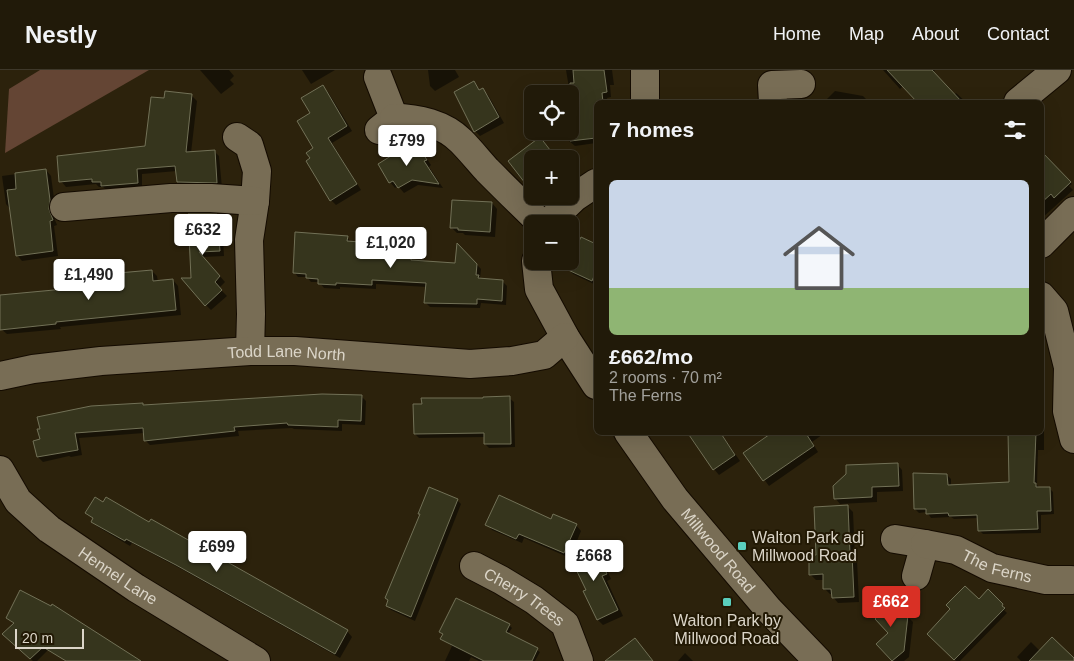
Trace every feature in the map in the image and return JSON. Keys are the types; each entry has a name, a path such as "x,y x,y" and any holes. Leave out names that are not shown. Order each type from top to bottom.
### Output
{"street":[{"path":"645,70 645,100"},
{"path":"1020,100 1057,70"},
{"path":"378,77 387,124 412,118 441,127 460,139 487,170 533,215"},
{"path":"772,86 801,84"},
{"path":"237,137 249,145 256,171 255,202 249,240 250,351"},
{"path":"556,215 575,197 594,184"},
{"path":"64,208 171,198 212,198 255,202"},
{"path":"1044,241 1074,211"},
{"path":"537,270 539,289 565,337 592,371"},
{"path":"1044,299 1054,311 1071,367 1067,411 1074,439"},
{"name":"Todd Lane North","path":"0,376 33,369 102,361 250,351 295,351 470,364 512,361 544,355 565,337"},
{"name":"Millwood Road","path":"630,435 675,499 769,610 818,661"},
{"name":"Hennel Lane","path":"0,470 18,501 48,529 136,588 256,661"},
{"name":"The Ferns","path":"895,539 956,550 992,568 1046,580 1073,577"},
{"path":"916,576 925,544"},
{"name":"Cherry Trees","path":"474,566 534,600 565,624 579,661"}],"shaded area":[{"path":"40,70 149,70 5,153 9,89"}],"building":[{"path":"573,70 604,70 607,92 602,93 603,100 594,100 594,138 579,140 579,85 570,85 570,83 574,83"},
{"path":"887,70 932,70 960,100 915,100"},
{"path":"474,81 479,90 483,88 499,117 474,132 454,92"},
{"path":"323,85 347,126 328,138 357,184 330,201 306,161 310,158 306,153 313,148 297,121 310,113 301,98"},
{"path":"165,91 192,94 186,152 215,150 217,183 177,182 175,166 137,169 138,183 101,186 101,182 92,182 92,179 59,182 57,156 145,146 151,97 164,98"},
{"path":"536,140 542,140 550,150 524,150 524,182 508,161"},
{"path":"415,141 427,160 424,161 439,184 412,180 398,188 393,181 389,183 378,164"},
{"path":"1044,154 1071,182 1054,198 1051,194 1044,200"},
{"path":"46,169 50,200 49,209 53,220 50,221 53,251 16,256 7,190 16,189 15,173"},
{"path":"452,200 492,202 490,232 450,228"},
{"path":"188,214 217,214 220,251 199,252 220,276 215,282 222,290 205,306 181,278 191,278"},
{"path":"295,232 348,236 347,241 400,245 400,256 411,256 411,260 455,263 457,243 477,264 476,275 479,275 478,278 503,280 502,301 477,299 477,304 424,303 426,283 372,280 372,285 318,284 318,279 306,278 306,274 293,273"},
{"path":"581,237 594,243 594,276 592,281 568,270 579,270 579,241"},
{"path":"152,270 153,281 173,279 176,310 56,322 56,324 0,330 0,295 108,285 107,274"},
{"path":"322,394 362,395 361,421 338,420 338,427 288,425 287,423 234,427 235,431 144,441 143,428 75,433 78,450 37,457 33,441 40,439 37,429 40,429 37,417 91,406 143,403 143,405"},
{"path":"510,396 511,444 484,444 484,433 414,434 413,404 422,404 421,398"},
{"path":"689,435 722,435 735,455 713,470"},
{"path":"769,435 807,435 814,446 763,481 743,453"},
{"path":"1008,435 1036,435 1034,483 1036,483 1036,487 1050,487 1051,511 1037,511 1038,529 978,531 977,515 949,516 948,513 926,514 926,509 914,509 913,473 947,474 948,485 1009,482"},
{"path":"898,463 899,486 872,487 872,497 834,499 833,486 846,474 846,465"},
{"path":"429,487 458,499 411,617 386,606 388,600 385,598 420,514 418,514"},
{"path":"499,495 551,519 553,514 577,524 564,553 519,534 516,539 485,525"},
{"path":"95,497 103,502 106,497 149,522 151,519 348,630 335,654 176,565 126,539 125,541 91,522 93,518 85,513"},
{"path":"848,505 854,597 832,598 831,589 823,589 823,574 809,575 809,555 816,555 814,507"},
{"path":"594,546 607,574 602,576 618,610 597,620 583,591 586,590 570,557"},
{"path":"965,586 979,599 988,589 1005,608 954,660 927,634 950,609 946,605"},
{"path":"20,590 51,606 52,604 141,661 66,661 43,647 30,659 2,634 14,623 6,618"},
{"path":"887,597 905,617 908,615 904,651 892,661 876,644 888,633 870,612"},
{"path":"456,598 510,624 506,632 538,648 532,661 484,661 440,639 443,634 439,632"},
{"path":"1052,637 1074,658 1074,661 1029,661"},
{"path":"635,638 653,661 605,661"}],"place":[{"name":"Walton Park adj Millwood Road","path":"742,546"},
{"name":"Walton Park by Millwood Road","path":"727,602"}]}
